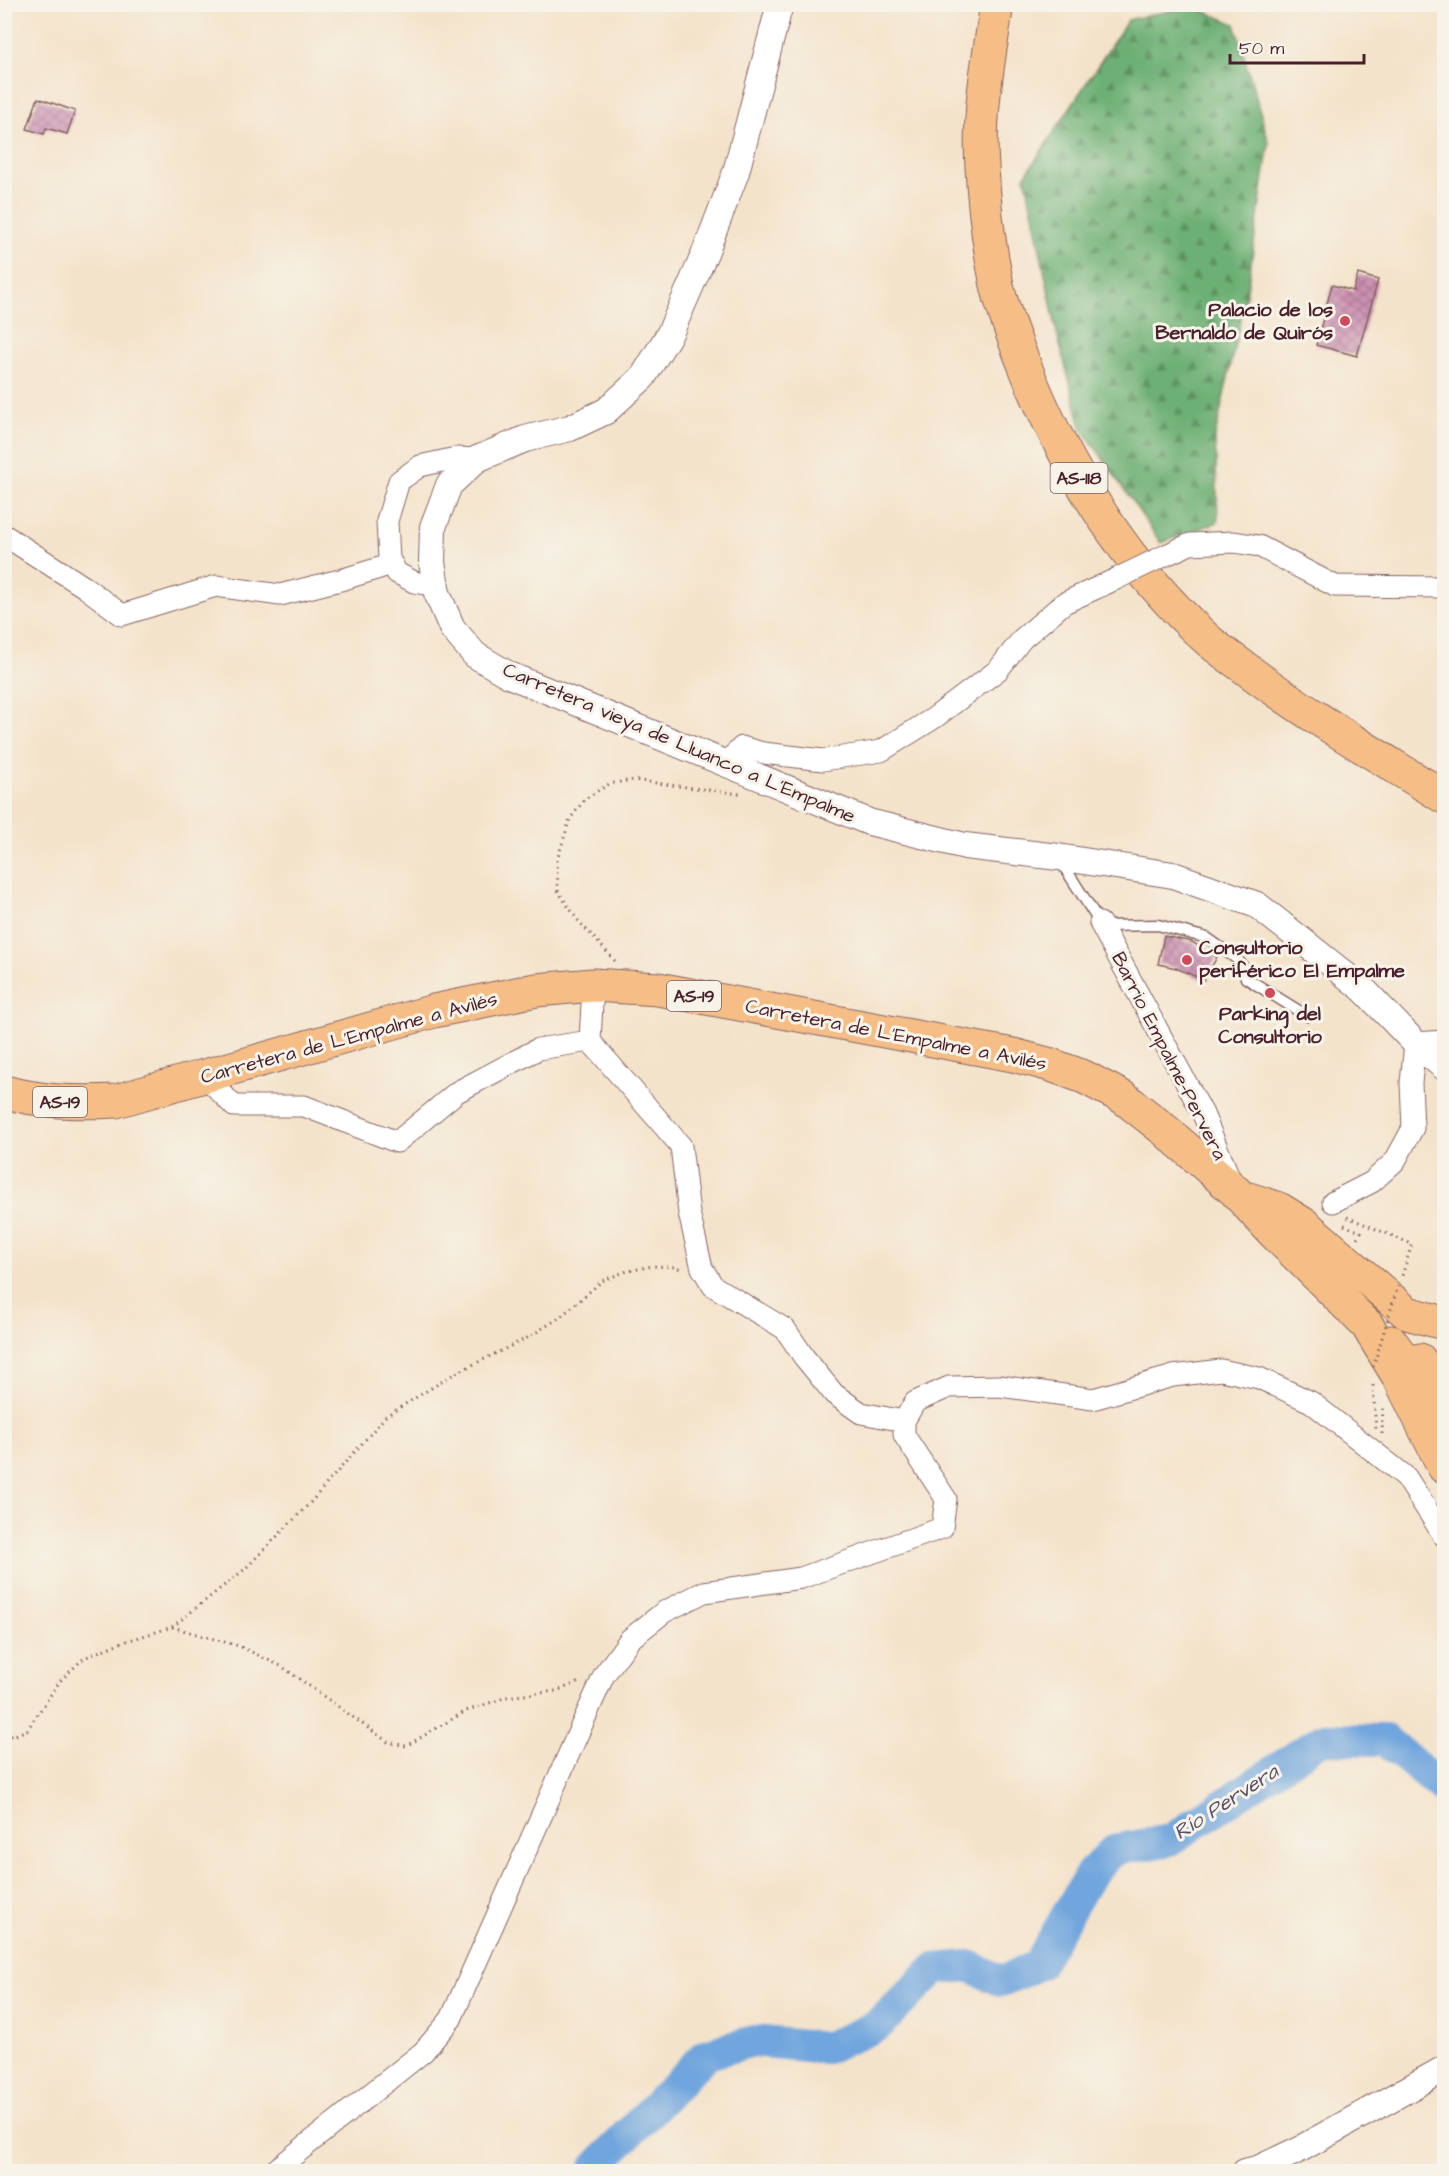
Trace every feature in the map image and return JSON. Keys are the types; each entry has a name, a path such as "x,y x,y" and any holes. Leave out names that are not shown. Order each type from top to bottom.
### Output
{"main road":[{"name":"AS-118","path":"997,4 984,107 982,165 990,238 998,285 1010,327 1037,397 1069,462 1104,520 1157,588 1210,642 1286,699 1444,797"},
{"name":"Carretera de L'Empalme a Avilés","path":"4,1092 31,1100 116,1101 434,1011 536,990 593,985 681,993 1013,1055 1084,1077 1124,1098 1237,1193 1367,1325 1400,1379 1444,1467"},
{"path":"1237,1193 1279,1209 1305,1225 1407,1313 1444,1323"},
{"path":"1274,1233 1301,1241 1359,1296 1412,1368 1439,1368"},
{"path":"1354,1267 1404,1334 1439,1368 1444,1410"},
{"path":"1439,1368 1427,1399 1444,1440"}],"street":[{"name":"Carretera vieya de Lluanco a L'Empalme","path":"780,4 736,172 705,253 670,333 643,377 606,411 570,428 525,439 477,459 449,485 433,527 432,562 436,586 452,628 475,655 509,675 869,822 965,846 1173,874 1257,905 1363,989 1415,1043 1444,1066"},
{"path":"436,586 414,582 397,573 389,559 387,522 399,481 420,466 456,458 477,459"},
{"path":"4,535 86,588 122,615 216,586 280,595 392,564"},
{"path":"725,764 742,747 763,753 823,760 881,751 934,718 998,670 1022,639 1064,603 1190,544 1234,542 1259,546 1335,586 1444,587"},
{"name":"Barrio Empalme-Pervera","path":"1100,922 1203,1114 1237,1193"},
{"path":"593,985 590,1041 681,1146 689,1213 702,1268 713,1286 784,1329 834,1394 861,1413 904,1421"},
{"path":"205,1077 234,1106 304,1106 397,1142 457,1092 538,1049 590,1041"},
{"path":"1333,1202 1372,1182 1395,1161 1413,1128 1411,1083 1415,1043 1444,1041"},
{"path":"273,2172 423,2052 451,2019 604,1675 630,1639 663,1612 705,1592 801,1578 942,1528 946,1499 904,1435 904,1421 915,1402 949,1387 1000,1386 1093,1399 1173,1376 1221,1370 1259,1378 1311,1402 1406,1477 1444,1536"},
{"path":"1245,2172 1260,2168 1300,2149 1444,2069"}],"lane":[{"path":"1058,857 1100,922 1106,926 1158,926 1207,938 1238,958 1246,978 1307,1016"}],"path":[{"path":"627,987 614,959 576,918 558,891 557,860 570,819 585,799 609,784 633,780 742,794"},
{"path":"4,1736 13,1736 27,1730 60,1681 84,1658 117,1644 172,1627 245,1569 310,1503 386,1416 454,1374 527,1338 559,1318 602,1281 624,1272 652,1266 676,1267 713,1286"},
{"path":"1373,1367 1398,1286"},
{"path":"1373,1378 1376,1432"},
{"path":"172,1627 239,1646 281,1666 388,1742 406,1746 466,1711 507,1697 556,1690 604,1675"}],"green space":[{"path":"1191,6 1235,24 1269,143 1247,290 1215,436 1218,522 1161,543 1081,427 1057,333 1025,176 1128,20"}],"building":[{"path":"38,98 75,111 67,134 46,128 44,134 27,129"},
{"name":"Palacio de los Bernaldo de Quirós","path":"1358,274 1378,280 1357,356 1316,345 1332,285 1353,291"},
{"name":"Consultorio periférico El Empalme","path":"1164,936 1192,942 1217,957 1204,980 1176,968 1158,964"}],"waterway":[{"name":"Río Pervera","path":"594,2172 595,2168 705,2055 753,2041 826,2048 877,2026 935,1969 969,1966 1002,1981 1038,1965 1091,1873 1114,1850 1170,1840 1322,1739 1385,1740 1444,1789"}],"place":[{"name":"Palacio de los Bernaldo de Quirós","path":"1345,321"},
{"name":"Consultorio periférico El Empalme","path":"1187,960"},
{"name":"Parking del Consultorio","path":"1270,993"}]}
